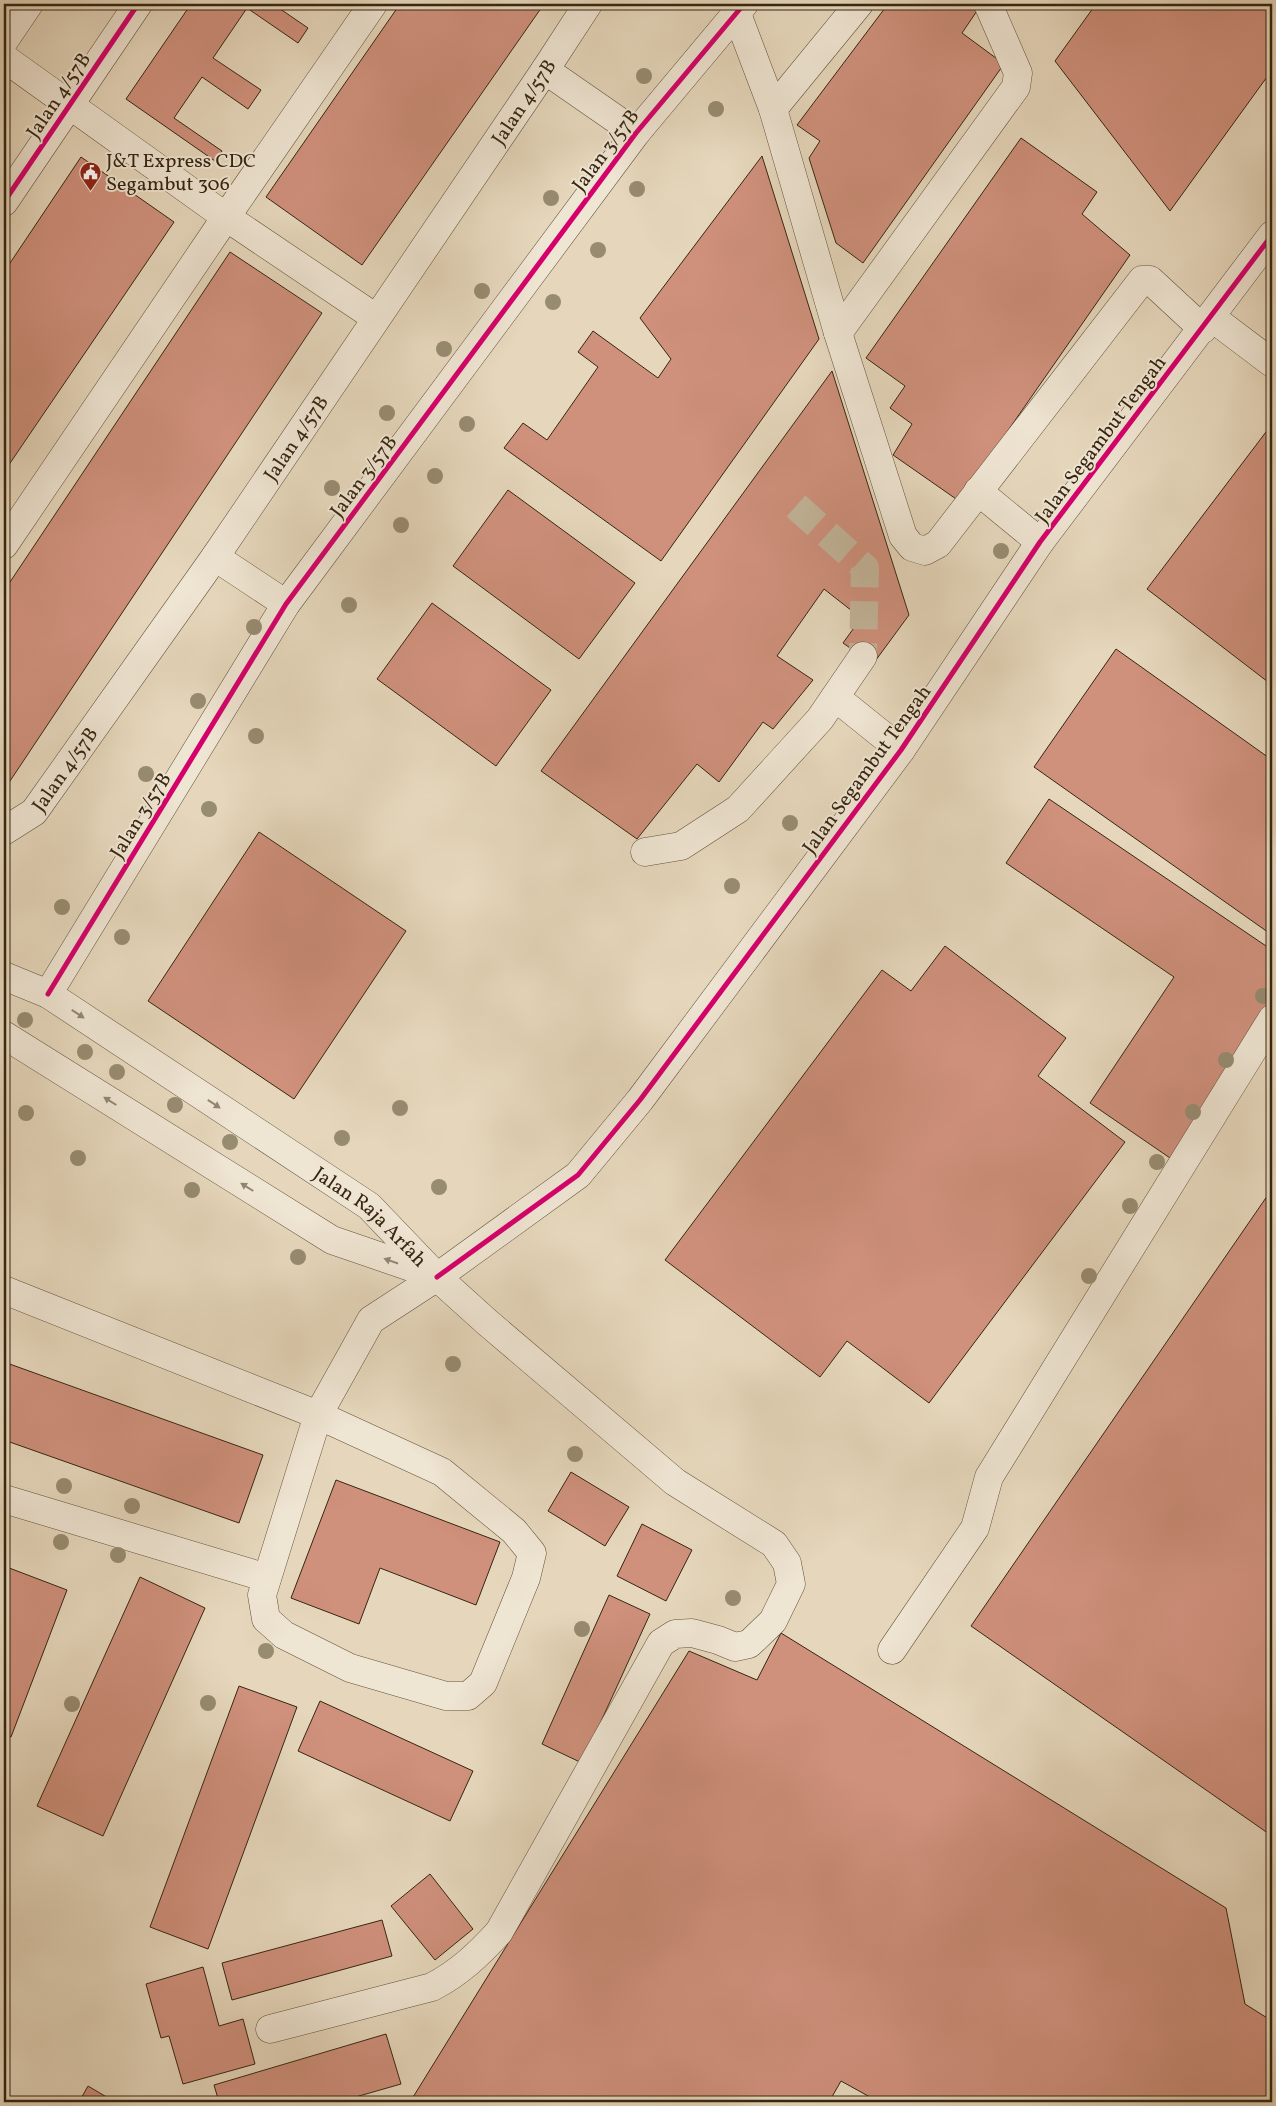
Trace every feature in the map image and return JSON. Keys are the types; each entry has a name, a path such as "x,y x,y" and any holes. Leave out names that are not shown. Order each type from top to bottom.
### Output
{"street":[{"path":"4,41 29,4"},
{"name":"Jalan 4/57B","path":"4,202 138,4"},
{"path":"4,545 373,4"},
{"name":"Jalan 4/57B","path":"4,830 34,812 215,557 588,4"},
{"path":"774,109 859,4"},
{"path":"838,332 1016,87 1018,73 988,4"},
{"path":"741,9 774,109 838,332 903,536 912,547 925,551 938,544 1142,280 1150,280 1207,323 1272,363"},
{"name":"Jalan 3/57B","path":"48,994 286,604 636,133 741,9"},
{"path":"4,58 226,217 376,318"},
{"path":"545,70 636,133"},
{"name":"Jalan Segambut Tengah","path":"318,1415 442,1472 514,1530 532,1553 526,1578 483,1683 468,1696 446,1696 350,1668 284,1636 266,1619 262,1595 318,1415 371,1320 437,1277 578,1175 640,1100 901,750 1040,542 1272,235"},
{"path":"978,491 1040,542"},
{"path":"215,557 286,604"},
{"path":"645,852 681,846 738,809 820,719 862,656"},
{"path":"835,697 901,750"},
{"name":"Jalan Raja Arfah","path":"4,976 48,994 369,1206 437,1277"},
{"path":"892,1650 975,1528 989,1478 1272,1019"},
{"name":"Jalan Raja Arfah","path":"4,1035 332,1240 437,1277"},
{"path":"270,2029 432,1987 453,1976 472,1961 499,1932 661,1643 675,1634 692,1634 718,1640 735,1647 749,1644 773,1621 792,1584 787,1563 774,1544 675,1482 488,1323 437,1277"},
{"path":"4,1290 318,1415"},
{"path":"4,1499 267,1578"}],"building":[{"path":"191,4 273,4 308,28 298,43 247,8 213,58 261,90 248,109 202,77 174,118 222,151 215,161 126,99"},
{"path":"400,4 544,4 362,265 266,197"},
{"path":"888,4 980,4 962,33 1004,64 863,263 836,243 809,158 820,141 797,125"},
{"path":"1096,4 1272,4 1272,70 1170,211 1055,61"},
{"path":"1021,138 1097,192 1082,214 1130,255 959,501 893,455 912,424 890,408 905,386 866,358"},
{"path":"762,156 819,339 661,561 504,448 523,423 547,440 598,367 578,352 593,331 658,378 671,359 640,318"},
{"path":"81,157 174,222 4,472 4,272"},
{"path":"230,252 322,313 6,787 4,786 4,591"},
{"path":"832,371 909,615 873,664 843,643 861,618 824,589 777,656 813,680 773,729 763,722 719,782 697,764 637,839 541,771"},
{"path":"1269,428 1272,431 1272,685 1147,589"},
{"path":"508,490 635,583 579,659 453,566"},
{"path":"432,603 551,690 496,766 377,679"},
{"path":"1116,649 1272,760 1272,935 1034,767"},
{"path":"1049,799 1272,950 1272,1005 1170,1158 1090,1103 1174,977 1006,863"},
{"path":"259,832 406,931 294,1099 148,1001"},
{"path":"945,946 1066,1038 1038,1076 1125,1142 929,1403 847,1341 820,1377 665,1260 882,970 911,991"},
{"path":"1272,1189 1272,1836 971,1626"},
{"path":"4,1362 263,1455 239,1523 4,1440"},
{"path":"571,1472 629,1507 605,1546 548,1511"},
{"path":"336,1480 500,1542 476,1605 380,1568 359,1624 291,1598"},
{"path":"642,1524 692,1550 666,1601 617,1576"},
{"path":"4,1566 67,1590 11,1737 4,1734"},
{"path":"140,1577 205,1608 103,1836 37,1806"},
{"path":"609,1595 650,1614 582,1763 542,1744"},
{"path":"781,1633 1226,1908 1245,2004 1272,2021 1272,2102 879,2102 841,2081 829,2102 410,2102 689,1651 757,1680"},
{"path":"239,1686 297,1707 208,1949 150,1927"},
{"path":"320,1701 473,1771 450,1821 298,1751"},
{"path":"430,1874 473,1929 435,1960 391,1906"},
{"path":"382,1920 392,1956 232,2000 222,1963"},
{"path":"203,1967 219,2026 243,2019 255,2064 183,2084 169,2036 161,2038 146,1984"},
{"path":"386,2034 401,2084 338,2102 219,2102 214,2085"},
{"path":"88,2086 115,2102 79,2102"}],"tunnel":[{"path":"796,506 865,568 863,656"}],"cycle path":[{"path":"4,202 138,4"},
{"path":"48,994 286,604 636,133 744,4"},
{"path":"437,1277 578,1175 640,1100 901,750 1040,542 1272,235"}],"place":[{"name":"J&T Express CDC Segambut 306","path":"90,191"}]}
